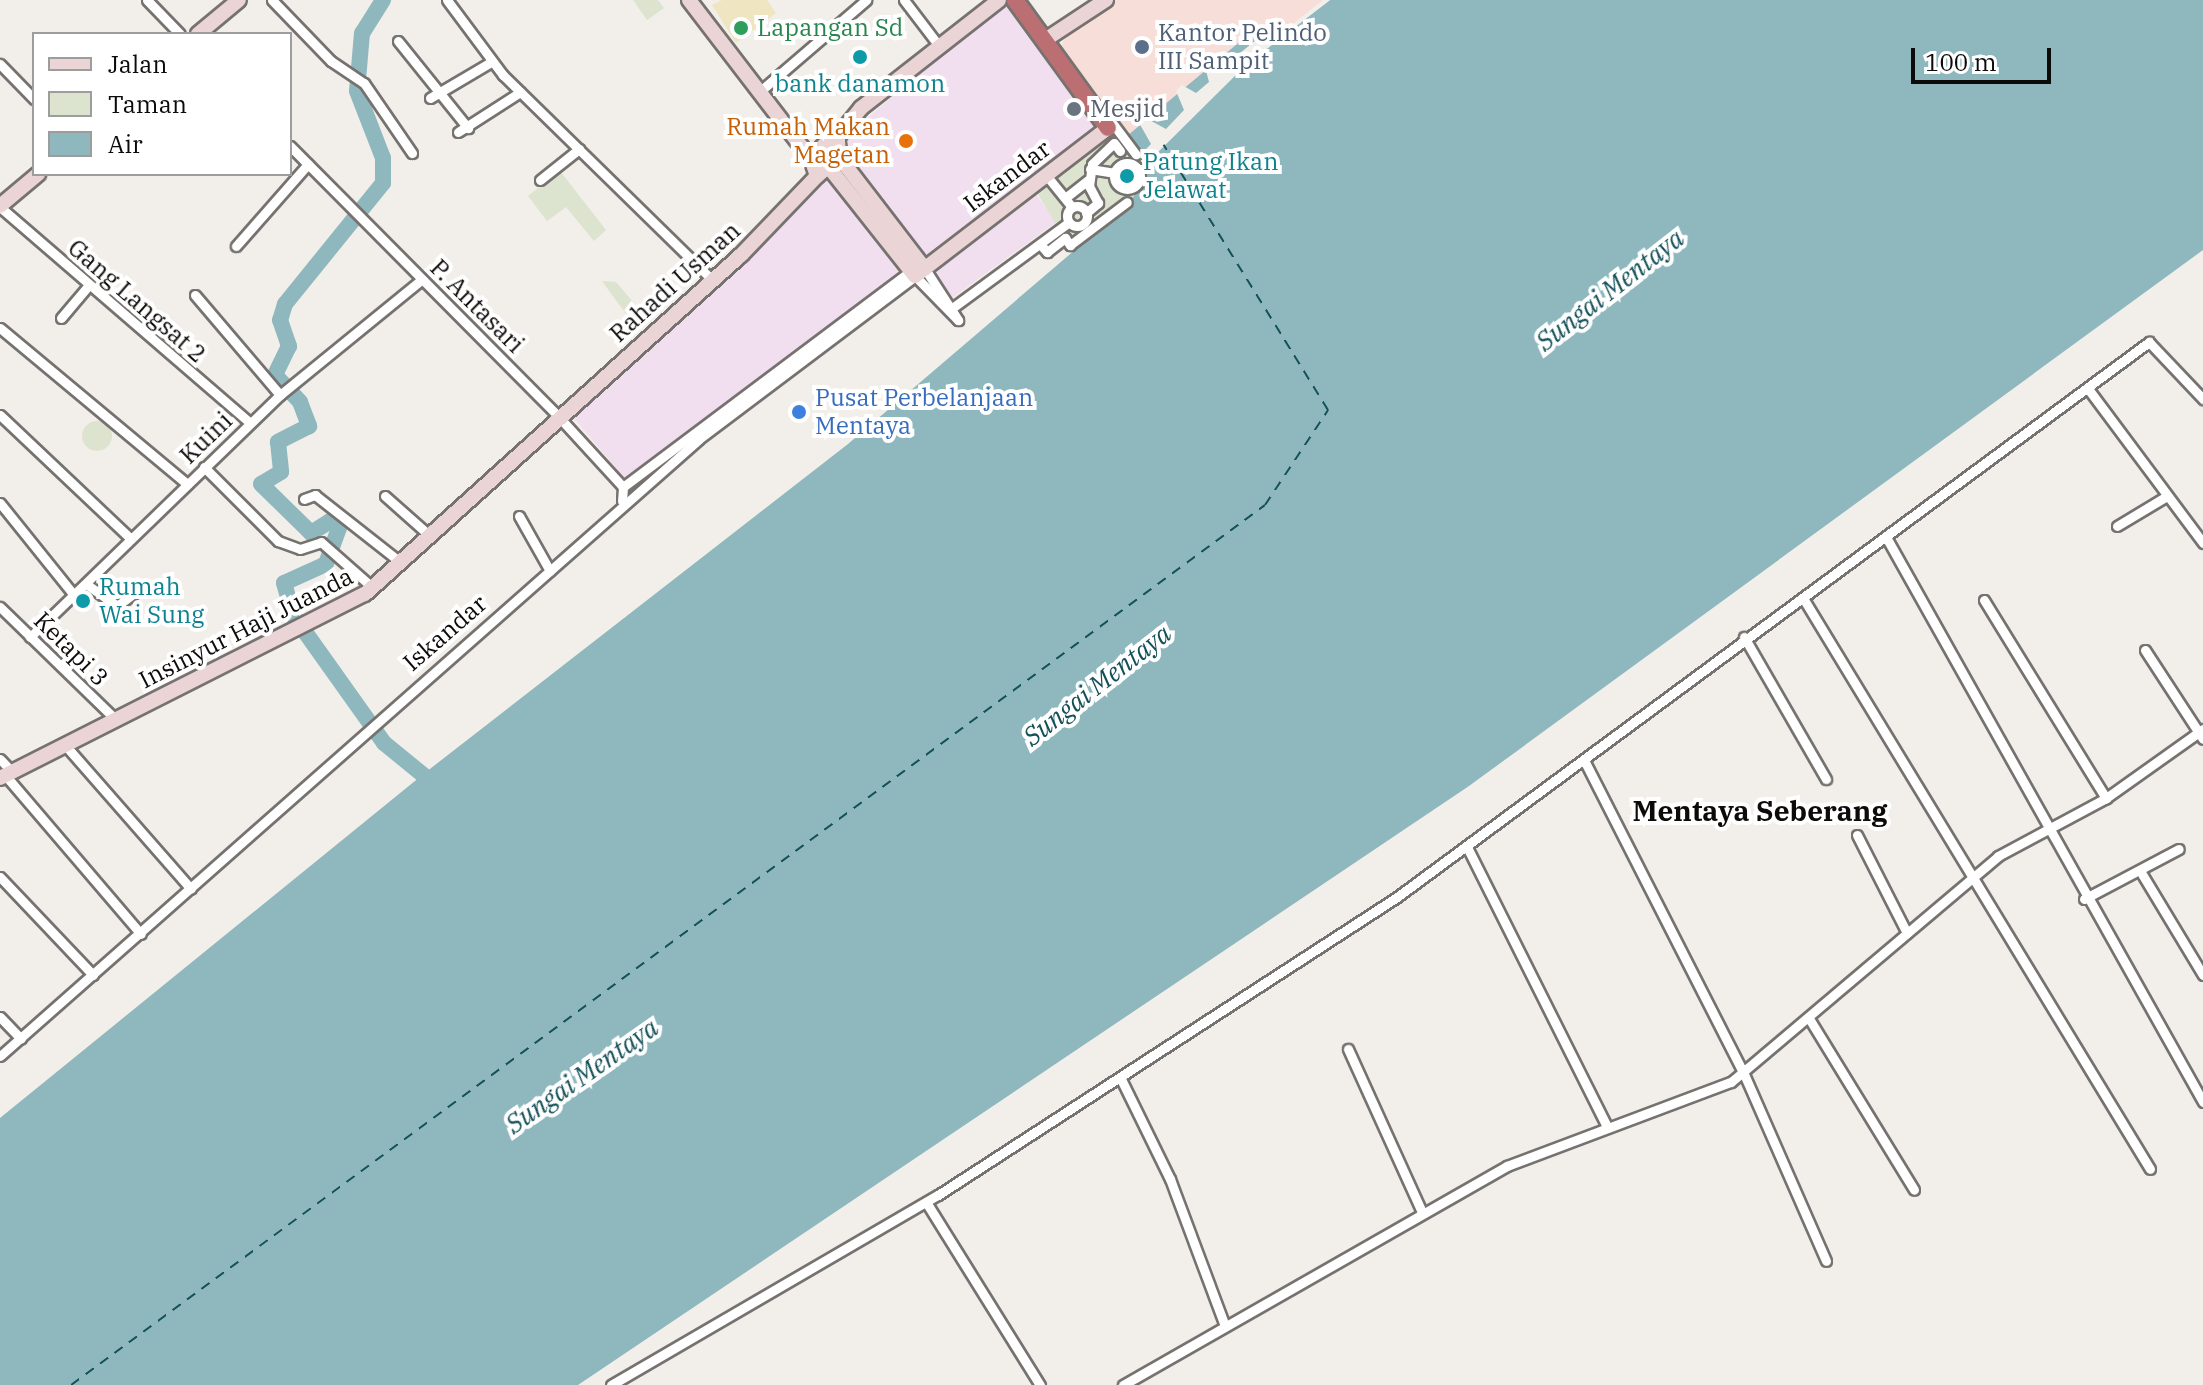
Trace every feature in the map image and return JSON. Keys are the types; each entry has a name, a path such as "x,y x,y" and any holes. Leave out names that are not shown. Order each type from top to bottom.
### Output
{"highway":[{"path":"1015,0 1110,126"}],"street":[{"path":"147,0 178,32"},
{"path":"200,32 239,0"},
{"path":"272,0 355,77 412,153"},
{"path":"447,0 491,62 712,280"},
{"path":"689,0 811,159 829,168 955,306 1068,223 1072,207"},
{"path":"758,93 866,0"},
{"path":"904,0 939,46"},
{"path":"811,159 836,139 858,111 999,0"},
{"path":"1045,40 1106,0"},
{"path":"398,41 440,91 463,130 520,92"},
{"path":"430,98 491,62"},
{"path":"0,64 32,97"},
{"path":"1110,126 1136,154"},
{"name":"Iskandar","path":"623,487 1110,126"},
{"path":"829,168 836,139"},
{"path":"1068,223 1082,225 1086,213 1098,203 1088,180 1090,169 1114,143 1120,151"},
{"name":"P. Antasari","path":"292,148 558,416 623,487"},
{"path":"540,180 579,149"},
{"path":"236,246 308,164"},
{"name":"Rahadi Usman","path":"558,416 712,280 829,168"},
{"path":"1090,169 1114,173"},
{"path":"1046,175 1072,207 1086,213"},
{"path":"0,207 36,176"},
{"path":"1065,198 1088,180"},
{"path":"1040,244 1047,252 1065,238 1070,245 1127,202"},
{"name":"Gang Langsat 2","path":"0,207 250,423"},
{"name":"Iskandar","path":"0,1056 550,571 622,501 921,268"},
{"name":"Kuini","path":"30,637 285,391 422,279"},
{"path":"61,318 89,285"},
{"path":"195,295 285,391"},
{"path":"0,328 187,484"},
{"path":"611,1385 926,1202 1121,1079 1467,847 1585,762 1744,637 2015,445 2152,341 2203,399"},
{"path":"2089,390 2203,543"},
{"path":"0,415 131,539"},
{"name":"Insinyur Haji Juanda","path":"6,775 373,588 558,416"},
{"path":"204,467 278,541 332,550 373,588"},
{"path":"622,501 623,487"},
{"path":"304,499 315,495 400,562"},
{"path":"385,496 429,535"},
{"path":"2117,526 2167,496"},
{"path":"0,503 74,595"},
{"path":"519,516 550,571"},
{"path":"1886,537 2084,899 2203,1102"},
{"path":"86,584 117,606 145,585"},
{"path":"1803,598 1975,874 2150,1169"},
{"path":"1984,600 2106,798"},
{"name":"Ketapi 3","path":"0,607 114,718"},
{"path":"1744,637 1826,779"},
{"path":"1123,1385 1422,1212 1547,1146 1699,1098 1744,1074 1975,874 2045,829 2106,798 2201,733 2145,650"},
{"path":"65,745 191,889"},
{"path":"0,759 6,775 141,934"},
{"path":"1585,762 1744,1074 1826,1261"},
{"path":"1857,835 1907,933"},
{"path":"1467,847 1607,1127"},
{"path":"2084,899 2142,874 2179,849"},
{"path":"2142,874 2203,975"},
{"path":"0,877 93,975"},
{"path":"0,1017 21,1039"},
{"path":"1810,1020 1914,1190"},
{"path":"1348,1049 1422,1212"},
{"path":"1121,1079 1170,1179 1225,1326"},
{"path":"926,1202 1040,1385"}],"shaded area":[{"path":"1115,0 1330,0 1246,65 1143,167 1061,48 1065,36"},
{"path":"1004,1 1097,128 926,260 844,157 843,139"},
{"path":"830,175 908,274 632,487 573,417"},
{"path":"1032,189 1056,222 953,297 928,264"}],"green space":[{"path":"633,0 658,0 664,8 647,20"},
{"path":"1115,133 1144,181 1131,202 1070,248 1036,191"},
{"path":"560,171 606,230 594,241 566,207 547,221 528,196"},
{"path":"602,281 616,282 645,316 634,325"},
{"path":"97,421 108,425 112,436 108,447 97,451 86,447 82,436 86,425"}],"sand":[{"name":"Lapangan Sd","path":"722,0 767,0 776,13 736,43 712,5"}],"water":[{"name":"Sungai Mentaya","path":"1330,0 2203,0 2203,250 1469,786 578,1385 0,1385 0,1118 426,772 848,444 1131,202 1144,174 1127,136 1255,29 1275,42"}],"pier":[{"path":"1323,0 1330,0 1246,65 1143,167 1136,159 1151,144 1138,121 1144,117 1166,129 1184,110 1176,91 1182,85 1196,93 1209,82 1205,67 1223,67 1256,40 1252,25 1275,38"}],"waterway":[{"path":"383,0 362,33 357,91 383,158 383,183 285,304 280,320 289,346 275,375 300,402 309,426 278,442 281,472 261,484 311,533 330,521 339,528 326,564 284,583 293,615 384,743 438,787"}],"ferry route":[{"path":"71,1385 1265,505 1328,410 1164,145"}],"place":[{"name":"Lapangan Sd","path":"741,28"},
{"name":"Kantor Pelindo III Sampit","path":"1142,47"},
{"name":"bank danamon","path":"860,57"},
{"name":"Mesjid","path":"1074,109"},
{"name":"Rumah Makan Magetan","path":"906,141"},
{"name":"Patung Ikan Jelawat","path":"1127,176"},
{"name":"Pusat Perbelanjaan Mentaya","path":"799,412"},
{"name":"Rumah Wai Sung","path":"83,601"}],"district":[{"name":"Mentaya Seberang","path":"1760,811"}]}
